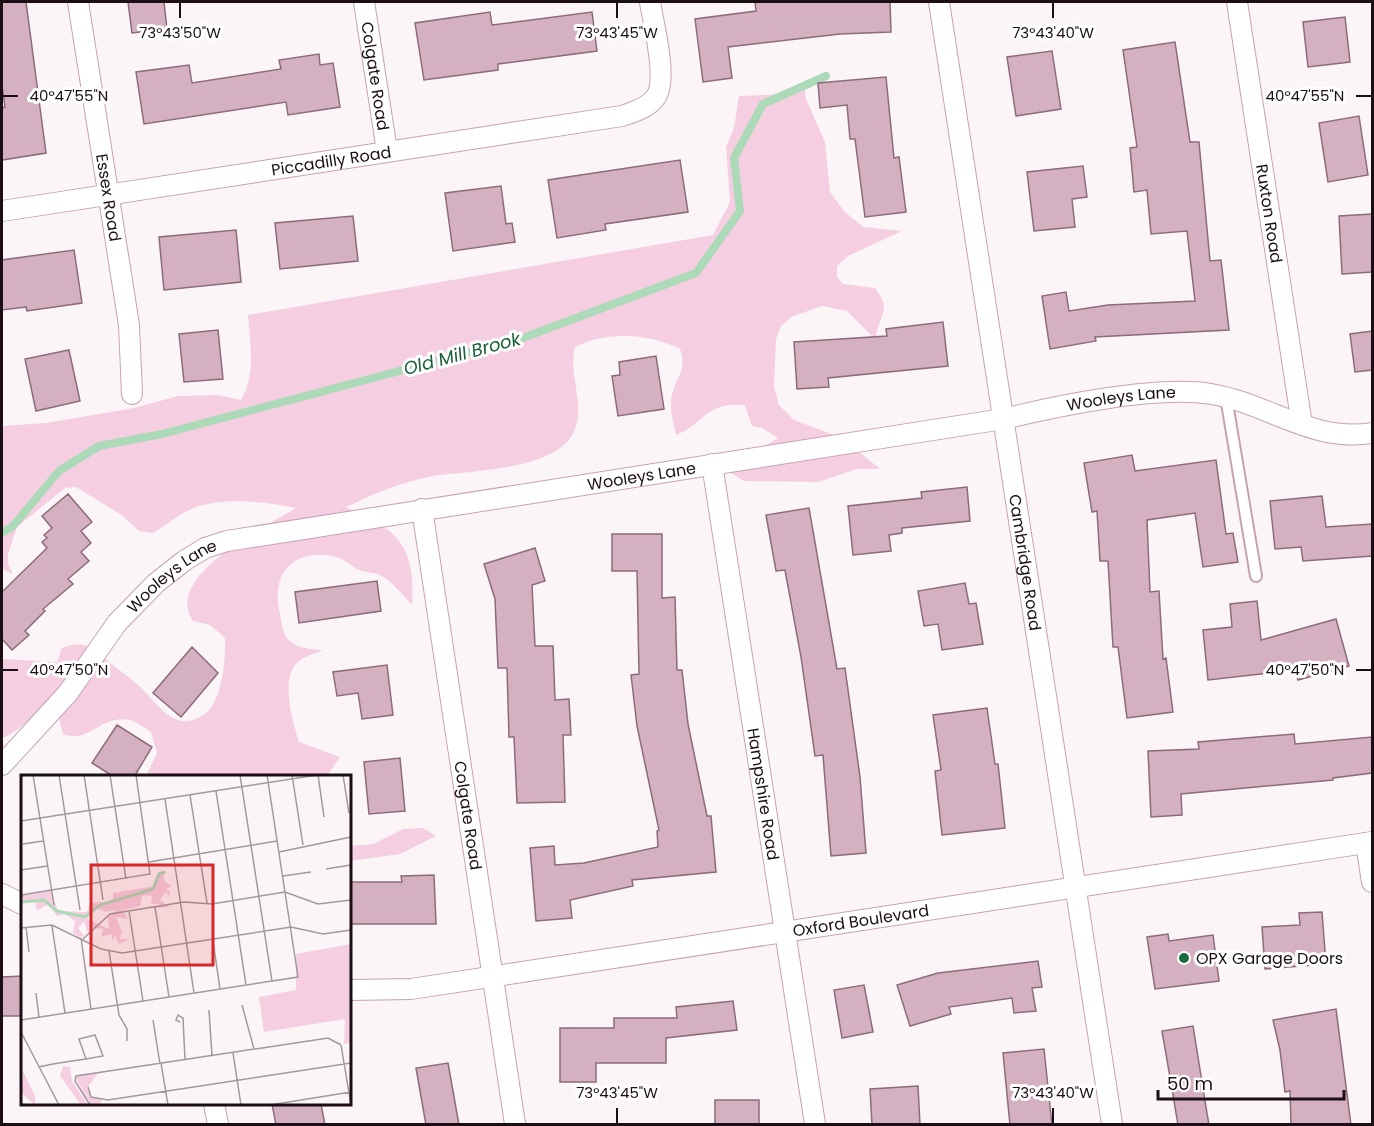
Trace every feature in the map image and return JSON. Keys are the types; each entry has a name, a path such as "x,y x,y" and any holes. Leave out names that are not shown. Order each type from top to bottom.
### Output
{"street":[{"name":"Essex Road","path":"78,2 129,326 132,394"},
{"name":"Colgate Road","path":"364,2 387,152"},
{"name":"Piccadilly Road","path":"2,212 622,116 641,109 656,98 661,71 650,2"},
{"name":"Cambridge Road","path":"939,2 1112,1125"},
{"name":"Ruxton Road","path":"1237,2 1302,425"},
{"name":"Wooleys Lane","path":"2,765 68,693 117,623 156,583 205,548 239,538 1003,419 1041,410 1163,393 1210,394 1226,397 1302,425 1339,435 1372,434"},
{"name":"Hampshire Road","path":"712,464 815,1125"},
{"name":"Colgate Road","path":"422,509 515,1125"},
{"name":"Oxford Boulevard","path":"351,990 411,989 1369,842"},
{"path":"1369,842 1372,882"},
{"path":"2,894 21,904"},
{"path":"214,1105 218,1125"}],"lane":[{"path":"1226,397 1256,576"}],"shaded area":[{"path":"804,85 806,99 825,142 830,192 845,212 863,227 902,231 848,256 837,266 837,277 843,284 875,288 882,299 884,308 876,334 876,352 873,337 847,311 822,306 791,317 781,326 776,339 774,387 779,405 794,420 842,438 880,469 857,469 818,482 744,481 731,473 758,450 778,438 762,428 752,426 745,405 731,405 713,410 676,435 671,402 683,362 680,349 641,337 600,338 575,347 573,368 578,399 578,419 566,443 552,453 512,466 410,481 346,507 387,529 402,545 412,573 412,605 382,576 360,570 336,557 308,556 288,566 282,575 278,599 285,634 296,645 323,650 306,657 292,670 289,679 289,701 299,742 340,757 328,775 146,775 157,753 151,732 133,721 120,719 103,724 81,735 63,734 53,694 30,720 2,739 2,659 57,662 62,648 78,644 88,647 102,657 137,684 168,715 177,720 196,719 207,712 220,688 225,638 210,625 193,621 187,604 192,587 204,570 222,555 242,540 296,508 240,501 210,504 185,512 153,533 139,531 123,516 76,487 65,488 17,527 8,554 8,564 13,574 2,569 2,426 46,423 134,408 178,396 217,395 241,400 249,380 250,369 251,347 248,315 713,235 730,202 726,147 734,128 739,96 784,94"},
{"path":"423,828 436,836 400,854 351,861 351,846 373,844 403,829"}],"building":[{"path":"2,2 26,2 46,153 2,160 2,108 5,107 2,86"},
{"path":"128,2 164,2 167,29 132,33"},
{"path":"755,2 890,2 891,32 840,34 728,47 732,78 703,82 695,19 756,11"},
{"path":"490,12 492,25 592,12 597,51 498,64 498,70 424,80 415,23"},
{"path":"1345,17 1350,62 1308,67 1303,22"},
{"path":"1175,42 1190,142 1199,142 1210,261 1221,260 1229,330 1095,337 1096,341 1050,349 1042,296 1066,292 1069,311 1108,305 1195,301 1187,231 1151,234 1147,190 1134,192 1130,148 1137,147 1123,50"},
{"path":"1052,51 1061,109 1016,116 1007,57"},
{"path":"319,54 320,65 333,63 340,107 288,115 286,102 144,124 136,72 189,65 192,83 281,69 279,60"},
{"path":"886,77 894,158 899,157 906,212 865,217 855,139 850,139 847,105 820,108 818,83"},
{"path":"1359,116 1368,175 1328,182 1319,123"},
{"path":"680,160 688,212 605,224 606,230 557,238 548,180"},
{"path":"1083,166 1087,197 1072,199 1075,227 1034,231 1027,172"},
{"path":"501,186 506,224 512,223 515,242 453,251 445,193"},
{"path":"1372,214 1372,272 1342,274 1339,216"},
{"path":"353,216 358,261 280,269 275,223"},
{"path":"236,230 241,282 164,290 159,237"},
{"path":"74,250 82,303 27,311 26,307 2,310 2,260"},
{"path":"943,322 948,366 828,378 829,387 797,389 794,342 887,336 886,329"},
{"path":"218,330 223,379 184,382 179,334"},
{"path":"1372,331 1372,370 1355,372 1350,334"},
{"path":"69,350 80,401 36,411 25,359"},
{"path":"656,356 664,409 618,416 612,376 620,375 619,362"},
{"path":"1132,455 1135,471 1216,460 1226,534 1233,533 1238,562 1203,567 1195,513 1147,520 1150,592 1159,591 1163,659 1166,658 1173,712 1127,718 1118,647 1113,647 1108,561 1100,561 1097,511 1092,512 1084,463"},
{"path":"967,487 970,521 902,528 902,533 889,535 891,551 853,555 848,506 922,498 921,492"},
{"path":"68,494 92,522 81,531 91,543 81,552 89,561 68,579 73,584 43,609 45,611 25,631 29,635 12,650 2,639 2,592 47,548 42,542 47,538 44,535 52,528 42,516"},
{"path":"1322,496 1326,527 1372,524 1372,556 1303,561 1301,547 1275,549 1270,501"},
{"path":"809,508 837,669 845,668 860,777 866,853 831,856 823,755 815,756 801,657 785,570 776,571 766,515"},
{"path":"612,534 662,534 662,598 675,597 677,670 682,670 688,724 707,816 711,816 716,872 632,880 633,886 570,900 572,918 536,921 530,848 554,846 555,865 584,863 658,847 657,831 659,830 637,726 631,675 639,674 637,571 612,571"},
{"path":"535,548 545,581 532,585 535,646 553,646 555,700 569,699 571,735 563,735 565,802 517,803 514,737 509,737 507,668 498,668 495,599 484,564"},
{"path":"377,581 381,611 299,623 295,592"},
{"path":"965,583 969,604 976,603 983,644 942,650 938,624 924,626 918,591"},
{"path":"1257,601 1261,640 1336,619 1349,666 1298,680 1295,670 1208,680 1203,630 1232,627 1230,604"},
{"path":"192,647 218,673 181,717 153,693"},
{"path":"387,665 393,715 362,719 358,693 337,696 333,672"},
{"path":"987,708 995,764 998,764 1005,828 942,835 935,771 941,770 933,715"},
{"path":"117,725 152,747 135,775 111,775 92,763"},
{"path":"1294,734 1295,744 1372,737 1372,773 1333,778 1333,780 1181,794 1182,815 1151,817 1148,751 1199,749 1198,742"},
{"path":"400,758 405,811 369,814 364,762"},
{"path":"434,875 436,924 351,924 351,882 402,882 401,876"},
{"path":"1322,912 1326,964 1265,969 1262,927 1300,925 1299,913"},
{"path":"1168,934 1169,941 1213,935 1219,981 1155,989 1147,937"},
{"path":"1038,961 1042,987 1032,988 1036,1011 1014,1013 1012,998 949,1007 951,1014 910,1026 897,985 938,973"},
{"path":"21,976 21,1016 2,1016 2,977"},
{"path":"864,985 873,1032 842,1038 834,990"},
{"path":"733,1001 737,1030 666,1038 666,1063 596,1063 596,1082 560,1082 560,1028 614,1028 614,1018 677,1018 676,1007"},
{"path":"1336,1009 1351,1125 1291,1125 1290,1091 1285,1092 1280,1050 1273,1020"},
{"path":"1193,1026 1209,1125 1178,1125 1162,1031"},
{"path":"1044,1049 1052,1125 1010,1125 1003,1053"},
{"path":"448,1063 459,1125 426,1125 416,1068"},
{"path":"918,1086 920,1125 872,1125 870,1089"},
{"path":"715,1100 759,1100 759,1125 715,1125"},
{"path":"272,1105 321,1105 325,1125 276,1125"}],"waterway":[{"name":"Old Mill Brook","path":"2,533 13,526 59,471 99,446 162,434 520,339 696,273 740,211 734,158 763,104 826,76"}],"place":[{"name":"OPX Garage Doors","path":"1184,958"}]}
